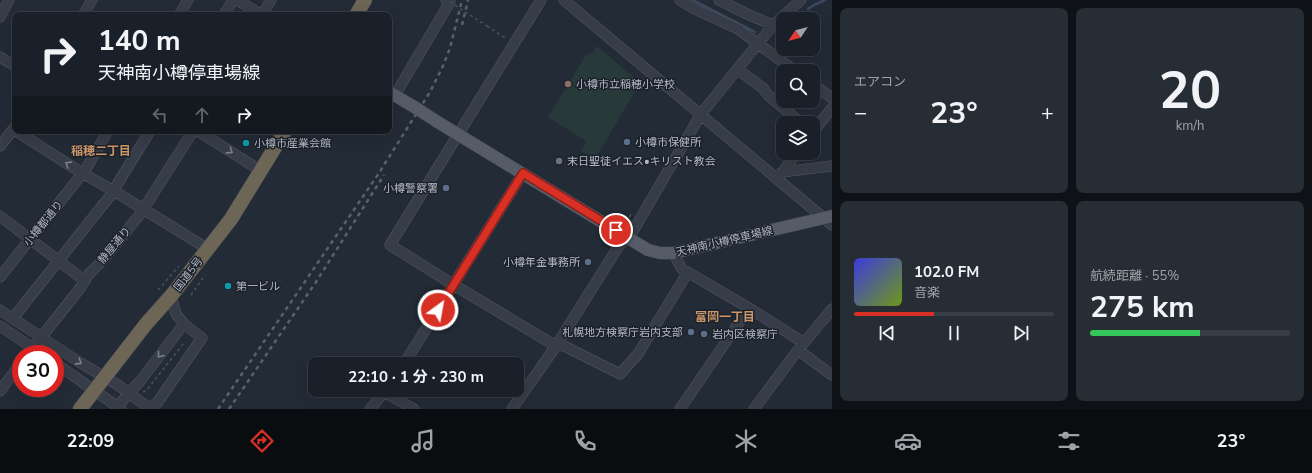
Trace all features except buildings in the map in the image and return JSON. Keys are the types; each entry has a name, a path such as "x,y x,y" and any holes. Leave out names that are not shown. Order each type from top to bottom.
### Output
{"highway":[{"path":"358,12 365,0"},
{"name":"国道5号","path":"80,409 146,324 164,293 208,249 231,219 283,134"}],"main road":[{"name":"天神南小樽停車場線","path":"392,93 648,250 660,254 673,253 829,220"}],"street":[{"path":"0,17 9,0"},
{"path":"85,12 92,0"},
{"path":"181,12 188,0"},
{"path":"226,12 233,0"},
{"path":"237,0 257,12"},
{"path":"264,12 271,0"},
{"path":"541,0 457,134 390,245 454,286 557,345 620,374 638,354 688,272"},
{"path":"564,0 701,114 779,175 829,220"},
{"path":"680,0 695,9 738,29 785,64"},
{"path":"719,0 773,25"},
{"path":"512,409 557,345 620,244 630,238 701,114 773,25 801,0"},
{"path":"392,93 448,1"},
{"path":"0,57 12,64"},
{"path":"737,69 763,88 768,95 793,116"},
{"path":"820,89 832,98"},
{"path":"820,123 832,108"},
{"path":"0,146 11,131"},
{"path":"16,134 84,171 208,249"},
{"name":"小樽都通り","path":"0,277 84,171 106,134"},
{"path":"13,318 114,191 148,134"},
{"name":"静屋通り","path":"35,345 85,281 144,210 191,134"},
{"path":"203,134 261,171"},
{"path":"779,175 791,160"},
{"path":"779,175 832,166"},
{"path":"408,357 523,173"},
{"path":"0,216 85,281"},
{"path":"673,253 682,269 749,308 801,347 832,375"},
{"path":"0,310 104,377 148,409 157,403 202,338 184,324 176,314 164,293"},
{"path":"680,409 749,308"},
{"path":"754,409 832,309"},
{"path":"64,369 119,408 184,324"},
{"path":"0,326 23,345"},
{"path":"0,391 12,375"},
{"path":"370,409 380,397"},
{"path":"395,397 414,409"}],"path":[{"path":"448,1 514,43"},
{"path":"612,241 630,220"},
{"path":"164,293 179,266"},
{"path":"190,295 204,275"},
{"path":"143,392 146,391 183,344"}],"shaded area":[{"path":"597,46 640,83 595,159 581,151 586,141 548,117 586,55 593,52"}],"waterway":[{"path":"693,0 755,32"},
{"path":"808,9 825,0"}],"railway":[{"path":"218,409 379,173 430,92 450,48 462,0"},
{"path":"462,25 468,0"},
{"path":"229,409 316,282 384,175"}],"place":[{"name":"小樽市立稲穂小学校","path":"568,84"},
{"name":"小樽市保健所","path":"627,142"},
{"name":"小樽市産業会館","path":"246,143"},
{"name":"末日聖徒イエス•キリスト教会","path":"559,161"},
{"name":"小樽警察署","path":"446,188"},
{"name":"小樽年金事務所","path":"588,262"},
{"name":"第一ビル","path":"228,286"},
{"name":"札幌地方検察庁岩内支部","path":"691,332"},
{"name":"岩内区検察庁","path":"704,334"}],"district":[{"name":"稲穂二丁目","path":"101,151"},
{"name":"富岡一丁目","path":"725,317"}],"route":[{"path":"438,310 523,173 616,230"}]}
